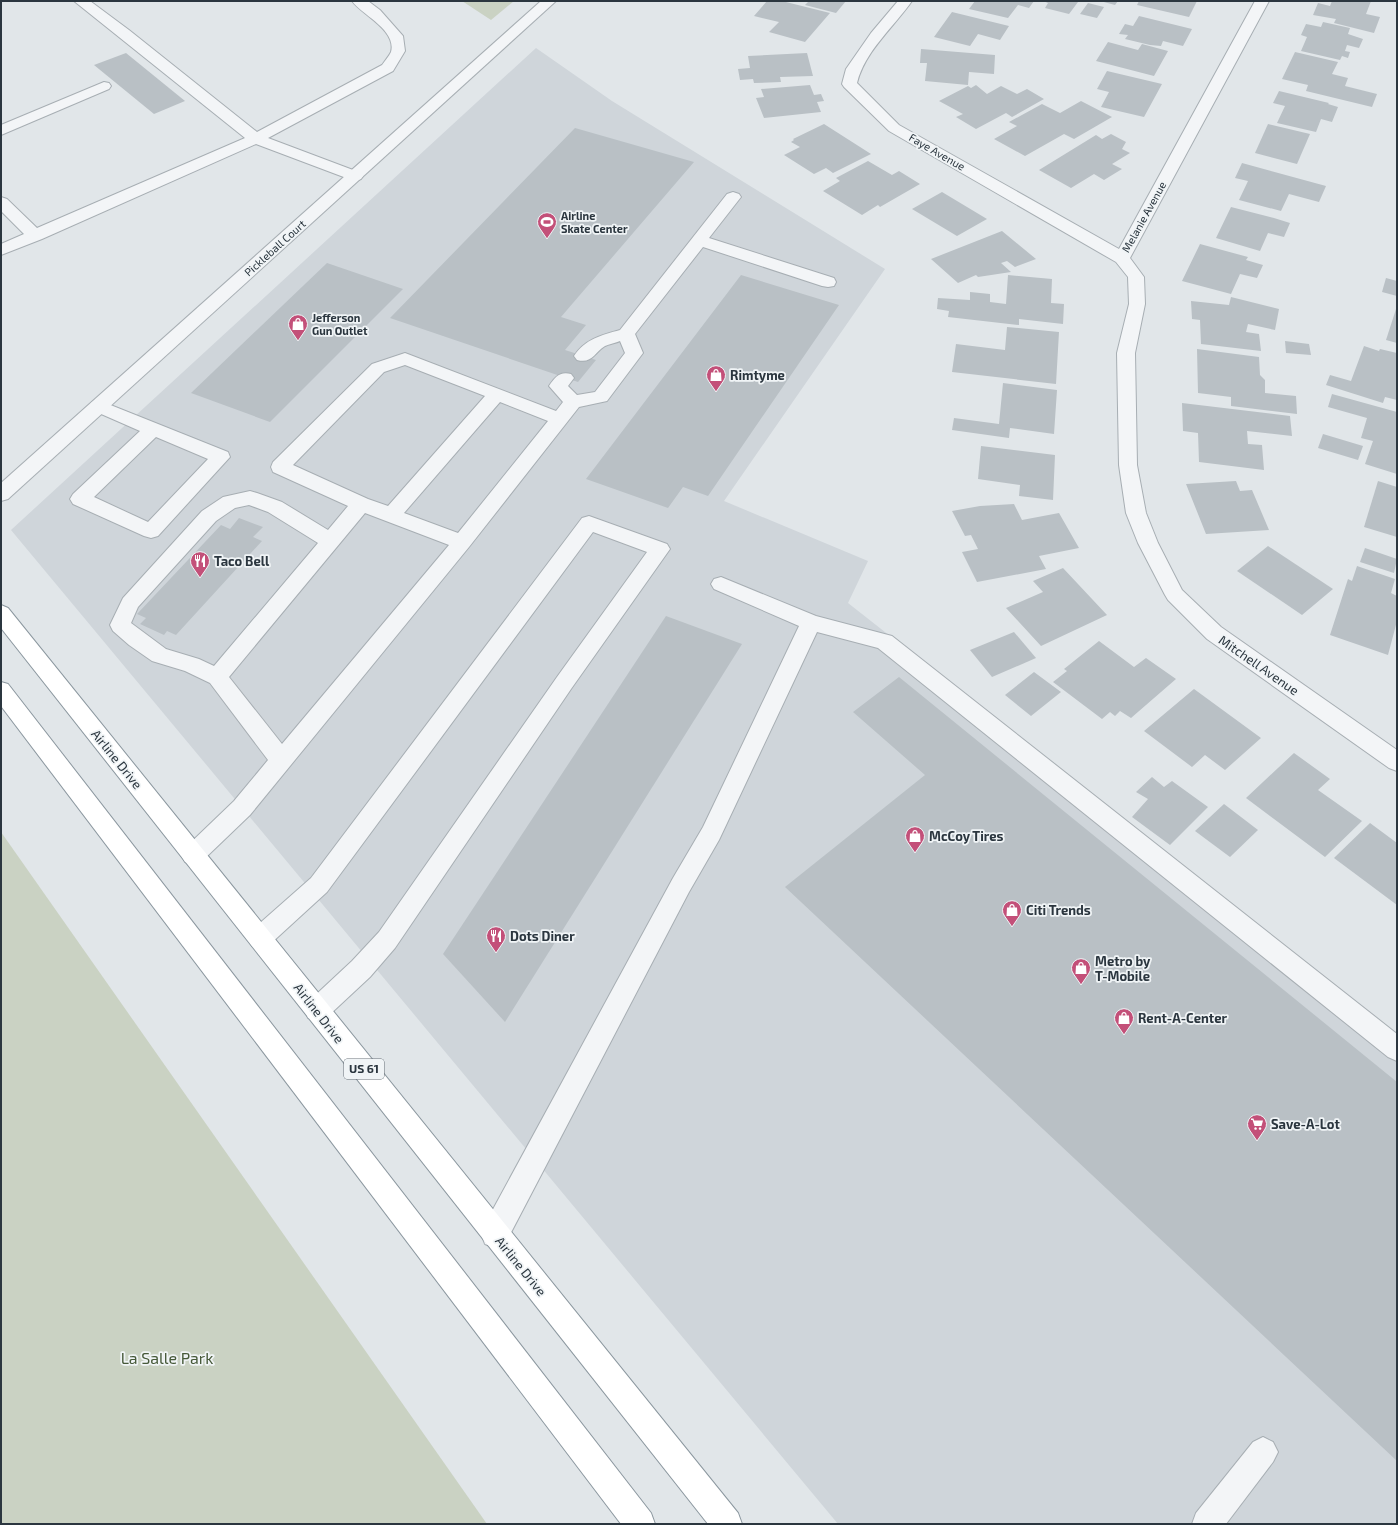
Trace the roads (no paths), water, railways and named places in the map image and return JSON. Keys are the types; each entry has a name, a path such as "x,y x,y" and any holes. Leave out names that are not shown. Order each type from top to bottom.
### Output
{"highway":[{"name":"Airline Drive","path":"1,613 727,1524"},
{"path":"1,690 640,1524"}],"street":[{"path":"81,1 130,38 256,139 355,176"},
{"path":"1,250 256,139 388,68 398,50 396,36 375,13 359,1"},
{"name":"Pickleball Court","path":"1,494 549,1"},
{"name":"Faye Avenue","path":"905,1 876,36 853,69 849,84 894,128 1122,258"},
{"name":"Melanie Avenue","path":"1148,543 1136,513 1128,465 1126,354 1137,304 1136,277 1122,258 1262,1"},
{"path":"1,130 104,86"},
{"path":"583,356 599,342 626,334 733,197"},
{"path":"1,202 36,236"},
{"path":"699,240 828,282"},
{"path":"193,855 236,814 462,542 573,402 601,397 634,353 626,334"},
{"path":"462,542 391,514 361,504 280,467 378,368 405,359 560,419"},
{"path":"565,378 558,386 573,402"},
{"path":"391,514 497,394"},
{"path":"98,406 221,456 151,531 80,499 153,429"},
{"path":"281,760 217,677 192,665 159,655 136,639 120,625 130,603 209,516 230,502 250,498 275,507 330,542"},
{"path":"217,677 361,504"},
{"path":"260,938 319,885 589,523 660,549 564,684 387,940 361,969 317,1010"},
{"name":"Mitchell Avenue","path":"1148,543 1175,595 1214,633 1397,762"},
{"path":"721,584 811,623 885,642 1397,1049"},
{"path":"495,1234 681,885 711,833 811,623"},
{"path":"1206,1524 1263,1452"}],"place":[{"name":"Airline Skate Center","path":"547,239"},
{"name":"Jefferson Gun Outlet","path":"298,341"},
{"name":"Rimtyme","path":"716,392"},
{"name":"Taco Bell","path":"200,578"},
{"name":"McCoy Tires","path":"915,853"},
{"name":"Citi Trends","path":"1012,927"},
{"name":"Dots Diner","path":"496,953"},
{"name":"Metro by T-Mobile","path":"1081,985"},
{"name":"Rent-A-Center","path":"1124,1035"},
{"name":"Save-A-Lot","path":"1257,1141"}],"park label":[{"name":"La Salle Park","path":"167,1358"}]}
